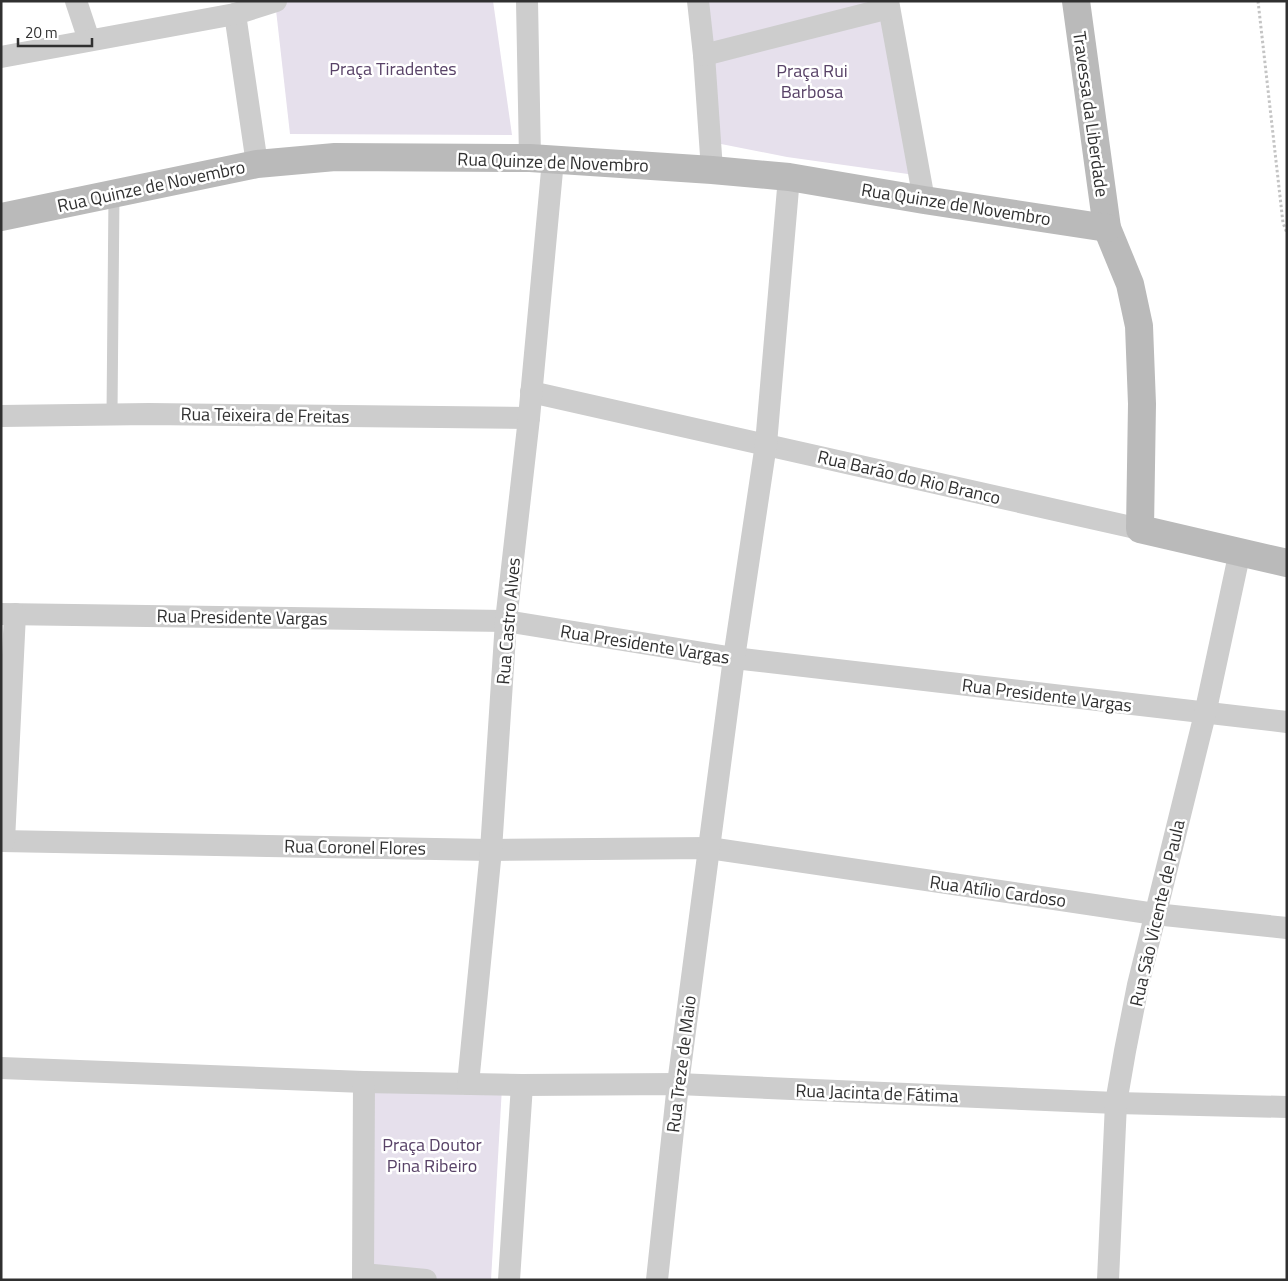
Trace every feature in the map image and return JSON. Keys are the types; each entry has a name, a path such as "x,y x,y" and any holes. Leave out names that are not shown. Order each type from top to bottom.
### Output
{"street":[{"path":"76,1 89,40"},
{"path":"1,57 236,14 276,1"},
{"path":"527,1 541,159"},
{"path":"698,1 704,54 712,170"},
{"name":"Travessa da Liberdade","path":"1076,1 1107,228 1130,284 1139,326 1142,404 1140,529"},
{"path":"704,54 888,5 924,200"},
{"path":"236,14 257,164"},
{"name":"Rua Quinze de Novembro","path":"1,217 257,164 335,157 541,159 789,177 1107,228"},
{"name":"Rua Castro Alves","path":"468,1084 491,850 506,621 529,418 541,159"},
{"name":"Rua Treze de Maio","path":"657,1280 678,1084 734,658 766,444 789,177"},
{"name":"Rua Barão do Rio Branco","path":"531,392 1287,563"},
{"name":"Rua Teixeira de Freitas","path":"1,416 112,414 529,418"},
{"name":"Rua São Vicente de Paula","path":"1108,1280 1116,1103 1138,985 1205,714 1240,551"},
{"path":"3,841 8,614"},
{"name":"Rua Presidente Vargas","path":"8,614 506,621 734,658 1287,722"},
{"name":"Rua Coronel Flores","path":"3,841 491,850 709,848"},
{"name":"Rua Atílio Cardoso","path":"709,848 1156,914 1287,928"},
{"path":"1,1068 364,1082 468,1084"},
{"path":"364,1082 363,1277 426,1280"},
{"name":"Rua Jacinta de Fátima","path":"468,1084 678,1084 1116,1103 1287,1107"},
{"path":"510,1280 522,1085"}],"lane":[{"path":"112,414 114,194"}],"path":[{"path":"1258,1 1283,223 1287,233"}],"green space":[{"name":"Praça Tiradentes","path":"275,1 493,1 512,135 290,134"},
{"name":"Praça Rui Barbosa","path":"702,1 878,1 915,175 787,157 716,143"},
{"name":"Praça Doutor Pina Ribeiro","path":"502,1087 491,1280 367,1280 365,1088"}]}
